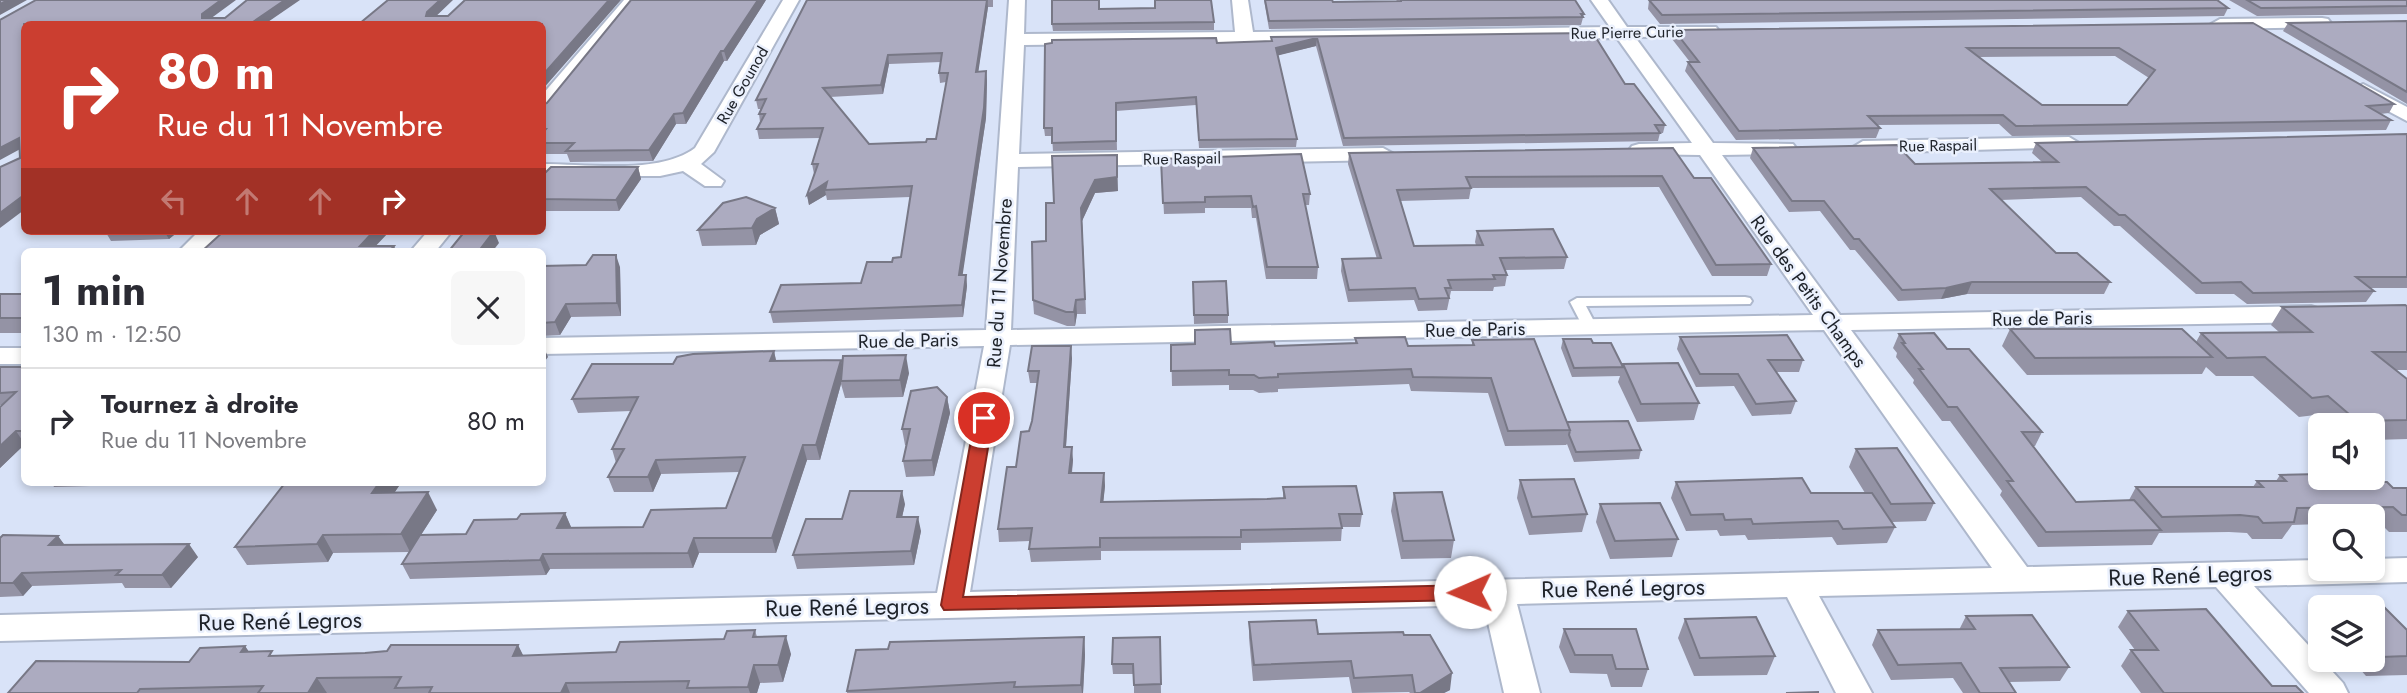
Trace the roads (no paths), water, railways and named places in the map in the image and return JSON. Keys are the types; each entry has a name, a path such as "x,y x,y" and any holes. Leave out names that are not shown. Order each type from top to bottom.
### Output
{"street":[{"path":"546,103 633,0"},
{"name":"Rue Gounod","path":"687,164 703,152 790,0"},
{"name":"Rue du 11 Novembre","path":"951,605 998,338 1017,0"},
{"path":"1240,0 1245,37"},
{"name":"Rue des Petits Champs","path":"1599,0 2019,581"},
{"path":"2222,6 2288,45"},
{"path":"2198,25 2343,23"},
{"name":"Rue Pierre Curie","path":"1015,40 1731,30"},
{"path":"2348,80 2407,116"},
{"name":"Rue Raspail","path":"1844,147 2091,143"},
{"path":"1623,150 1802,148"},
{"name":"Rue Raspail","path":"1007,161 1402,154"},
{"path":"546,170 660,170 687,164 713,181"},
{"path":"194,248 209,235"},
{"name":"Rue de Paris","path":"546,346 2339,313"},
{"path":"0,356 21,356"},
{"name":"Rue René Legros","path":"0,628 2407,570"},
{"path":"2224,574 2330,693"},
{"path":"1796,584 1854,693"},
{"path":"1497,591 1522,693"}],"lane":[{"path":"1590,327 1577,303 1745,301"}]}
